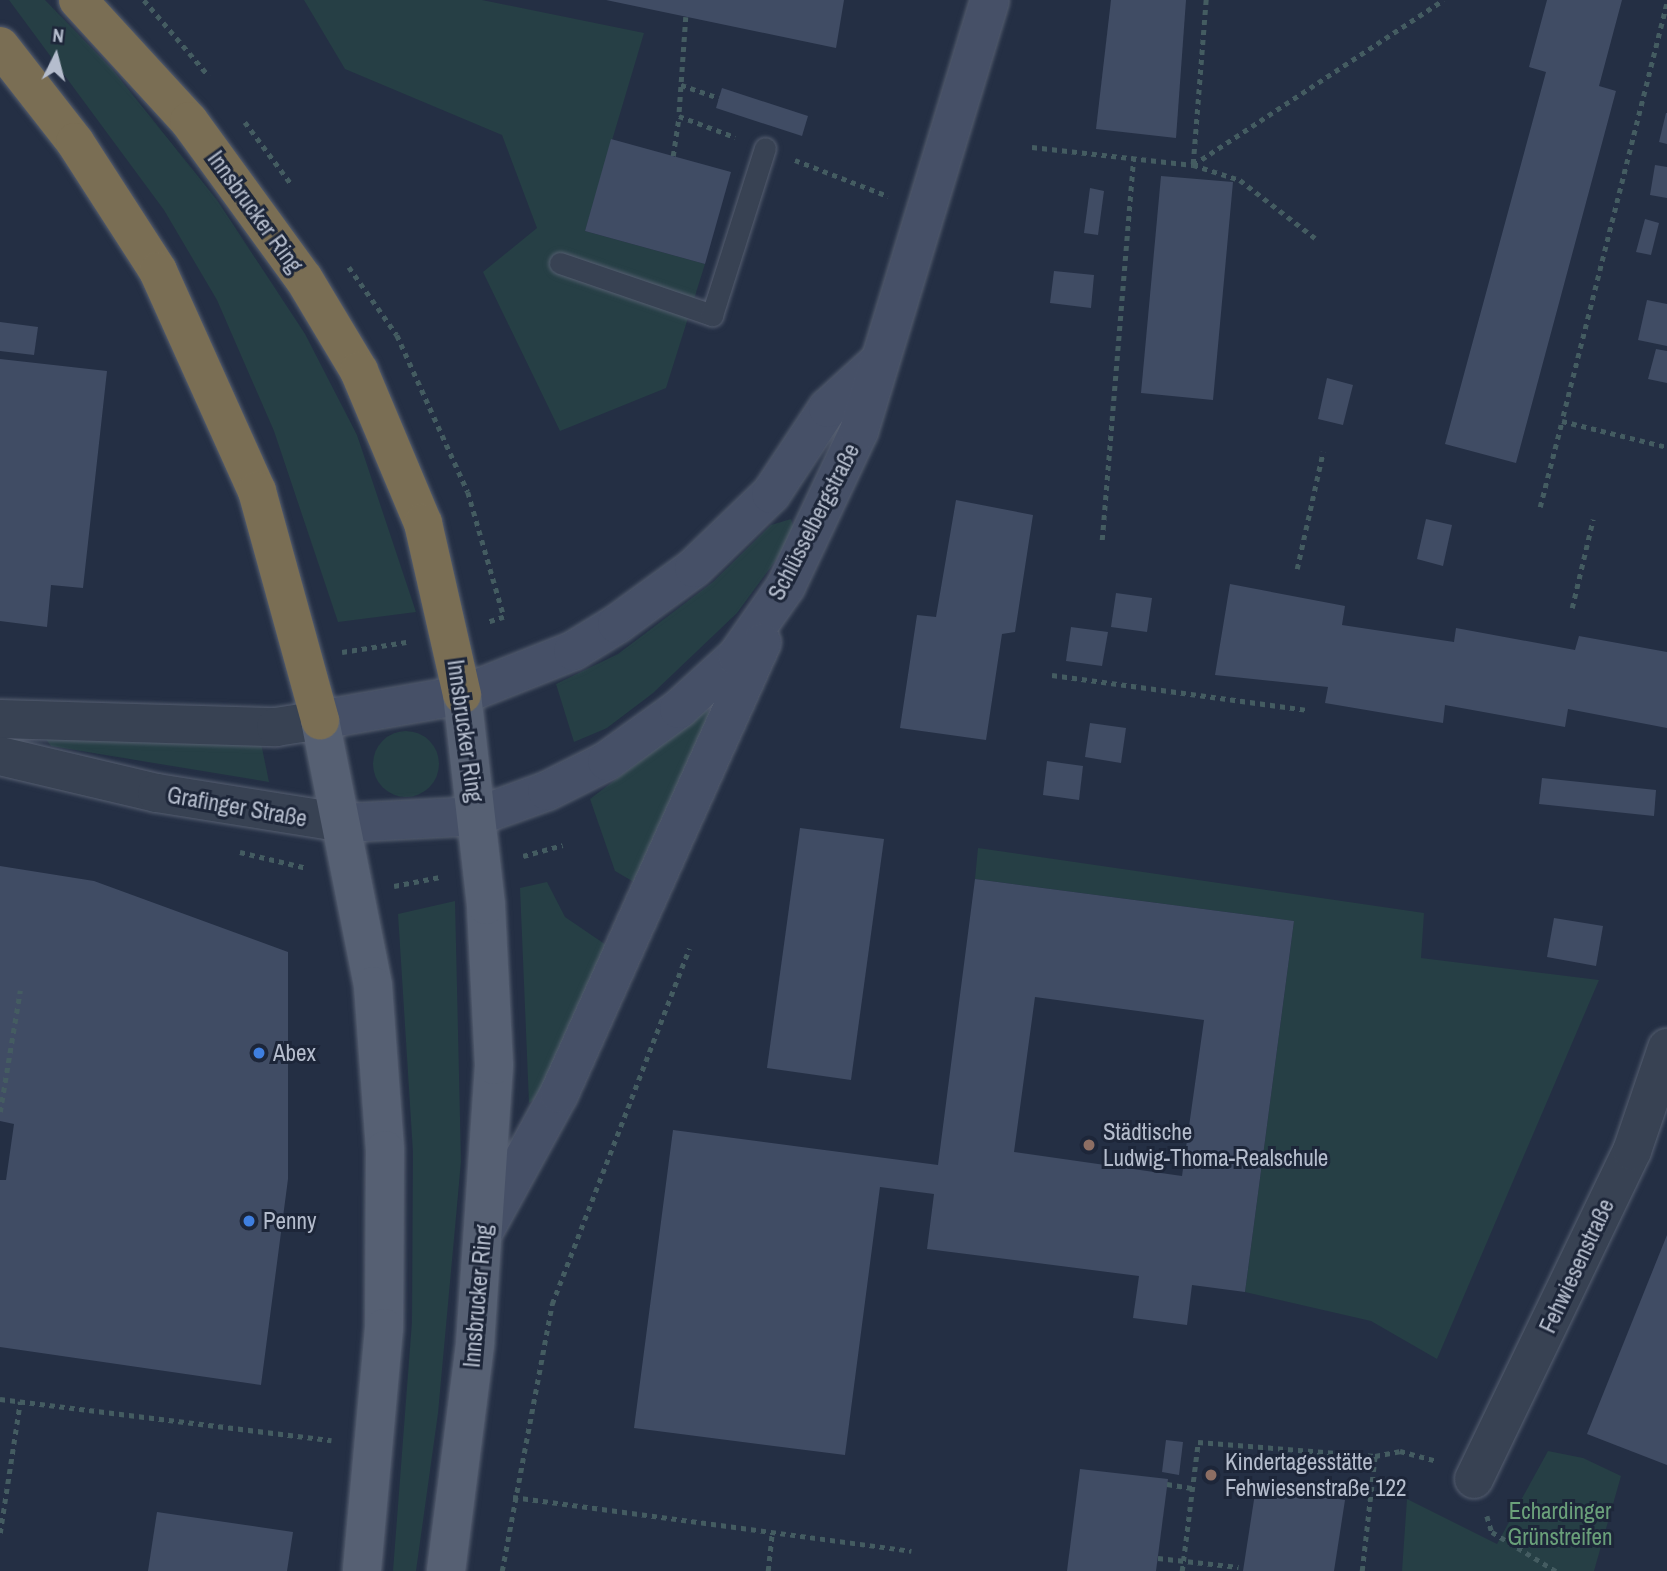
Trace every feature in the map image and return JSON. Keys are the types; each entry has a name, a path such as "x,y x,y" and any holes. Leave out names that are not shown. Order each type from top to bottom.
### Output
{"highway":[{"name":"Innsbrucker Ring","path":"78,0 189,121 304,279 345,348 418,511 451,634 462,695"},
{"path":"0,46 75,142 158,271 257,491 320,720"}],"main road":[{"name":"Innsbrucker Ring","path":"446,1571 484,1231 494,1065 478,816 462,695"},
{"path":"320,720 356,876 373,986 386,1150 384,1328 362,1571"}],"street":[{"name":"Schlüsselbergstraße","path":"478,816 607,761 679,709 737,656 786,586 859,431 874,366 990,0"},
{"name":"Schlüsselbergstraße","path":"462,695 573,651 694,568 771,494 828,408 874,366"},
{"path":"484,1231 559,1094 786,586"},
{"path":"0,719 276,727 462,695"},
{"name":"Grafinger Straße","path":"0,756 157,793 345,823 478,816"},
{"name":"Fehwiesenstraße","path":"1474,1479 1632,1151 1667,1048"}],"lane":[{"path":"560,263 712,315 765,148"}],"path":[{"path":"1193,165 1206,0"},
{"path":"1193,165 1443,0"},
{"path":"1540,507 1667,4"},
{"path":"681,85 719,98"},
{"path":"673,156 679,116"},
{"path":"1032,147 1134,154 1193,165 1240,180 1315,238"},
{"path":"1102,540 1134,154"},
{"path":"1562,421 1667,447"},
{"path":"1297,569 1324,452"},
{"path":"1573,608 1592,519"},
{"path":"305,659 451,634 503,617"},
{"path":"1052,675 1309,710"},
{"path":"303,867 356,876 398,887 563,845"},
{"path":"502,1571 513,1496 552,1304 689,948"},
{"path":"0,1112 20,991"},
{"path":"0,1399 331,1440"},
{"path":"0,1533 20,1402"},
{"path":"1182,1571 1198,1441 1375,1457 1400,1451"},
{"path":"1362,1571 1375,1457"},
{"path":"1167,1483 1192,1488"},
{"path":"513,1496 911,1551"},
{"path":"768,1571 772,1532"},
{"path":"1492,1532 1556,1571"},
{"path":"1158,1558 1238,1567"}],"green space":[{"path":"9,0 45,0 112,69 217,200 305,334 357,435 416,612 338,622 274,431 217,300 164,210"},
{"path":"304,0 482,0 644,33 585,231 705,264 666,388 560,431 483,272 537,228 502,135 345,69"},
{"path":"791,519 795,534 737,613 653,693 607,728 574,742 556,684 618,654 713,582 771,525"},
{"path":"707,710 714,722 639,885 615,871 590,799"},
{"path":"406,731 419,734 429,741 436,751 439,764 436,777 429,787 419,794 406,797 393,794 383,787 376,777 373,764 376,751 383,741 393,734"},
{"path":"46,739 261,743 269,782 51,746"},
{"path":"978,848 1424,913 1421,958 1599,980 1437,1359 1371,1321 1245,1292 1294,921 975,879"},
{"path":"547,882 565,917 609,947 547,1090 529,1103 520,888"},
{"path":"455,901 461,1162 438,1413 416,1571 393,1571 412,1322 413,1152 398,914"},
{"name":"Echardinger Grünstreifen","path":"1548,1451 1583,1458 1621,1476 1594,1571 1402,1571 1407,1499 1497,1544"}],"building":[{"path":"606,0 844,0 836,48"},
{"path":"1111,0 1186,0 1176,138 1096,129"},
{"path":"1547,0 1622,0 1599,86 1616,91 1516,463 1445,444 1546,72 1529,67"},
{"path":"722,88 808,116 802,136 716,108"},
{"path":"1667,113 1667,144 1659,142"},
{"path":"611,139 731,172 705,264 585,231"},
{"path":"1655,165 1667,167 1667,198 1650,195"},
{"path":"1161,176 1233,182 1213,400 1141,393"},
{"path":"1090,188 1104,191 1098,235 1084,233"},
{"path":"1645,219 1659,223 1651,255 1636,252"},
{"path":"1054,271 1094,275 1091,308 1050,303"},
{"path":"1647,300 1667,304 1667,346 1638,340"},
{"path":"0,322 38,327 34,355 0,351"},
{"path":"1656,349 1667,351 1667,383 1648,379"},
{"path":"0,359 107,371 83,588 51,585 47,627 0,621"},
{"path":"1327,378 1353,385 1343,425 1318,419"},
{"path":"956,500 1033,515 1015,632 1002,634 986,740 900,728 917,615 936,617"},
{"path":"1426,519 1452,525 1443,566 1417,559"},
{"path":"1230,584 1345,606 1342,625 1454,642 1456,628 1575,650 1579,636 1667,652 1667,728 1568,709 1565,727 1445,705 1443,723 1325,703 1328,687 1215,675"},
{"path":"1116,593 1152,598 1147,632 1111,627"},
{"path":"1071,627 1108,632 1102,666 1066,661"},
{"path":"1090,723 1126,728 1121,763 1085,757"},
{"path":"1047,761 1083,766 1079,800 1043,795"},
{"path":"1542,778 1656,790 1654,816 1539,804"},
{"path":"800,828 884,839 851,1080 767,1068"},
{"path":"0,866 94,881 288,952 288,1179 261,1385 0,1347 0,1180 6,1180 14,1124 0,1121"},
{"path":"975,879 1294,921 1245,1292 1192,1285 1187,1325 1133,1318 1139,1276 927,1249 934,1194 880,1187 845,1455 634,1428 673,1130 938,1165","holes":["1035,997 1204,1020 1182,1176 1014,1152"]},
{"path":"1554,918 1603,926 1596,966 1547,957"},
{"path":"1667,1235 1667,1465 1587,1434"},
{"path":"1166,1440 1183,1442 1179,1475 1162,1472"},
{"path":"1080,1469 1168,1479 1156,1571 1067,1571"},
{"path":"1256,1487 1345,1500 1334,1571 1243,1571"},
{"path":"157,1512 293,1532 287,1571 148,1571"}],"place":[{"name":"Abex","path":"259,1053"},
{"name":"Städtische Ludwig-Thoma-Realschule","path":"1089,1145"},
{"name":"Penny","path":"249,1221"},
{"name":"Kindertagesstätte Fehwiesenstraße 122","path":"1211,1475"}]}
